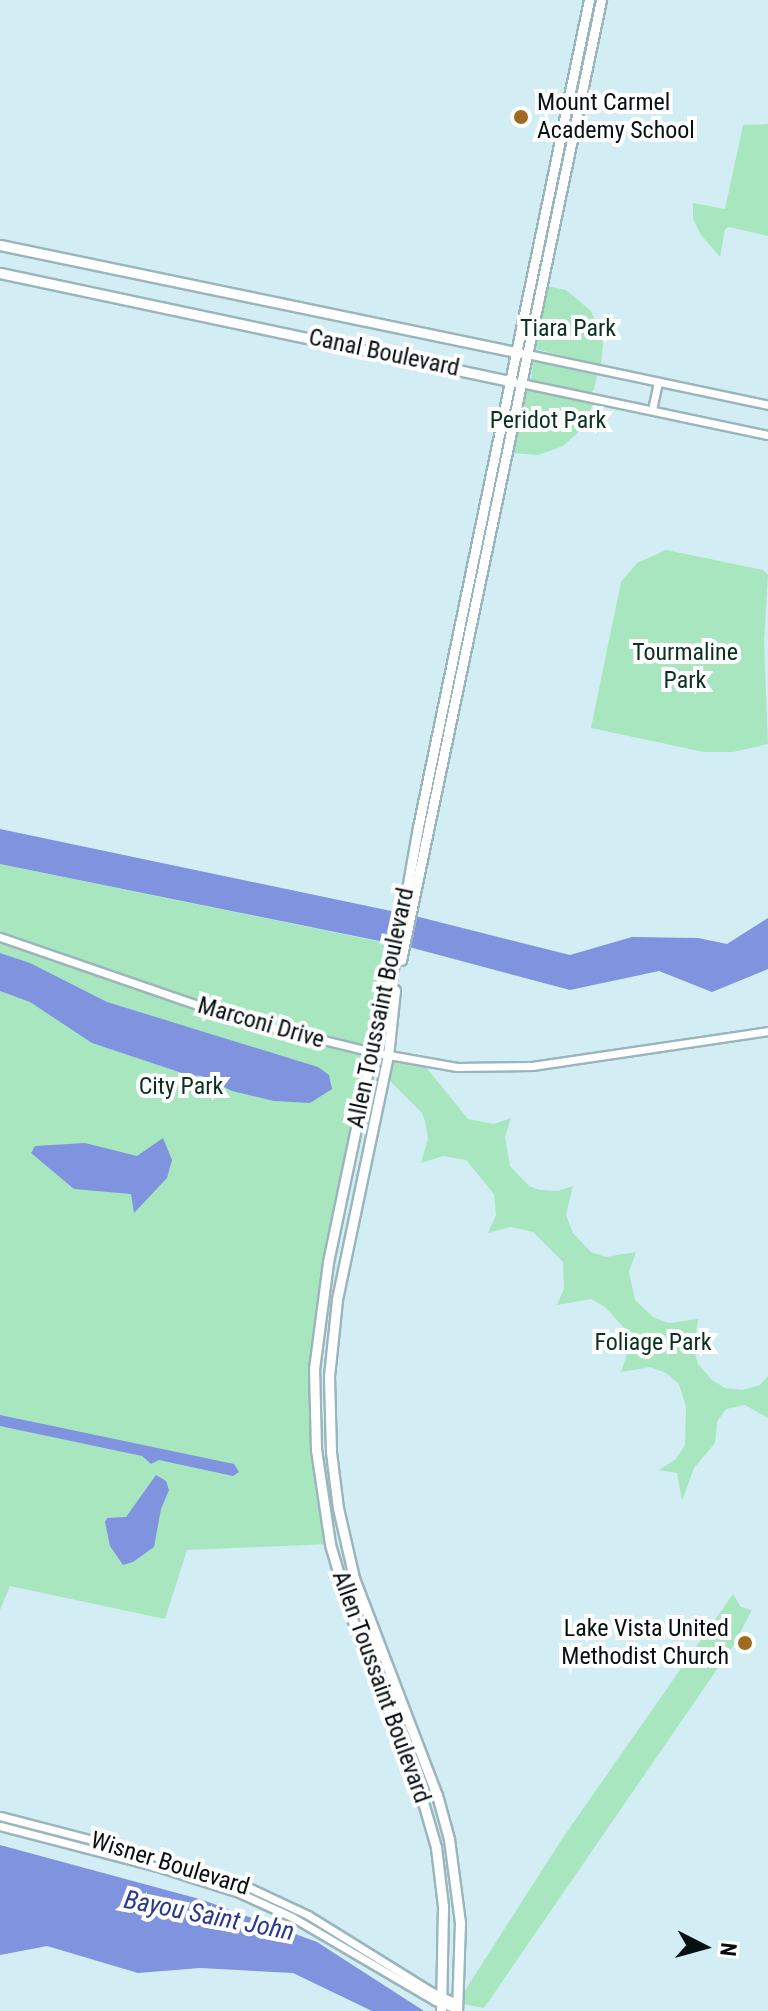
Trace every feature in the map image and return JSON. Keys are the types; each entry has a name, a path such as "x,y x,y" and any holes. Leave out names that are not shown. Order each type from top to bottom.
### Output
{"main road":[{"name":"Allen Toussaint Boulevard","path":"548,230 589,0"},
{"name":"Allen Toussaint Boulevard","path":"457,2008 460,1936 456,1876 447,1831 437,1795 354,1578 342,1527 329,1413 332,1338 343,1264 388,1055 399,950 412,878 548,230 601,0"},
{"name":"Canal Boulevard","path":"0,245 522,353"},
{"name":"Canal Boulevard","path":"0,273 516,382"},
{"name":"Allen Toussaint Boulevard","path":"399,950 372,1052 328,1262 317,1331 314,1415 327,1528 340,1582 433,1834 441,1878 444,1937 442,2004"},
{"path":"363,1097 378,1100"},
{"path":"328,1262 343,1264"},
{"path":"314,1415 329,1413"},
{"path":"363,1650 378,1645"},
{"path":"397,1732 410,1725"},
{"path":"433,1834 447,1831"},
{"path":"441,1878 456,1876"},
{"path":"444,1937 460,1936"},
{"path":"443,1975 459,1976"}],"street":[{"name":"Canal Boulevard","path":"522,353 768,405"},
{"name":"Canal Boulevard","path":"516,382 768,435"},
{"path":"652,410 658,382"},
{"name":"Marconi Drive","path":"0,937 241,1020 372,1052 457,1067 508,1068 768,1031"},
{"name":"Wisner Boulevard","path":"0,1816 155,1856 248,1887 308,1915 442,2004"},
{"name":"Wisner Boulevard","path":"0,1826 157,1867 239,1893 292,1917 442,2004 457,2008"}],"green space":[{"path":"768,124 768,236 729,227 725,229 720,257 701,235 693,219 693,203 725,209 743,125"},
{"name":"Tiara Park","path":"547,286 566,290 591,311 603,343 601,365 535,349"},
{"path":"534,358 598,372 594,389 591,393 531,380"},
{"name":"Peridot Park","path":"530,390 593,404 583,428 563,446 538,455 512,453 524,394"},
{"name":"Tourmaline Park","path":"666,550 763,570 768,575 764,642 768,744 733,752 704,752 591,728 621,582 637,563"},
{"name":"City Park","path":"0,864 391,944 394,961 328,1262 314,1415 330,1544 187,1550 165,1619 10,1586 0,1610"},
{"name":"Foliage Park","path":"388,1055 421,1061 468,1119 494,1124 511,1118 505,1137 510,1166 529,1186 540,1190 558,1191 573,1186 566,1215 573,1233 591,1252 606,1257 636,1252 629,1272 635,1300 653,1317 669,1323 698,1319 694,1350 698,1364 712,1380 725,1388 742,1390 760,1385 768,1376 768,1418 745,1405 726,1409 717,1422 715,1443 694,1468 682,1501 677,1473 659,1470 676,1459 685,1445 686,1407 679,1384 666,1373 650,1367 621,1372 628,1351 626,1330 605,1307 591,1299 557,1305 564,1289 563,1262 533,1232 511,1227 488,1233 496,1215 494,1194 466,1160 443,1156 421,1163 428,1139 425,1121 422,1113 383,1074"},
{"path":"733,1594 741,1607 752,1610 733,1646 484,2008 457,2003 562,1839"}],"water":[{"path":"0,829 415,916 570,955 632,937 698,938 727,944 768,918 768,969 712,992 659,971 570,990 409,947 0,864"},
{"path":"0,953 30,963 107,1002 318,1067 329,1075 332,1089 310,1103 274,1101 232,1091 202,1076 188,1075 92,1043 30,1002 0,991"},
{"path":"163,1138 172,1160 167,1178 134,1213 131,1194 74,1189 31,1153 35,1146 85,1143 137,1156"},
{"path":"0,1415 234,1464 239,1472 233,1476 159,1460 151,1464 142,1456 0,1426"},
{"path":"156,1475 166,1481 169,1490 161,1509 154,1547 133,1562 123,1565 110,1546 105,1522 107,1518 126,1517"},
{"name":"Bayou Saint John","path":"0,1845 203,1900 317,1942 424,2011 372,2011 293,1973 200,1968 138,1973 47,1946 0,1955"}],"place":[{"name":"Mount Carmel Academy School","path":"521,117"},
{"name":"Lake Vista United Methodist Church","path":"745,1643"}]}
